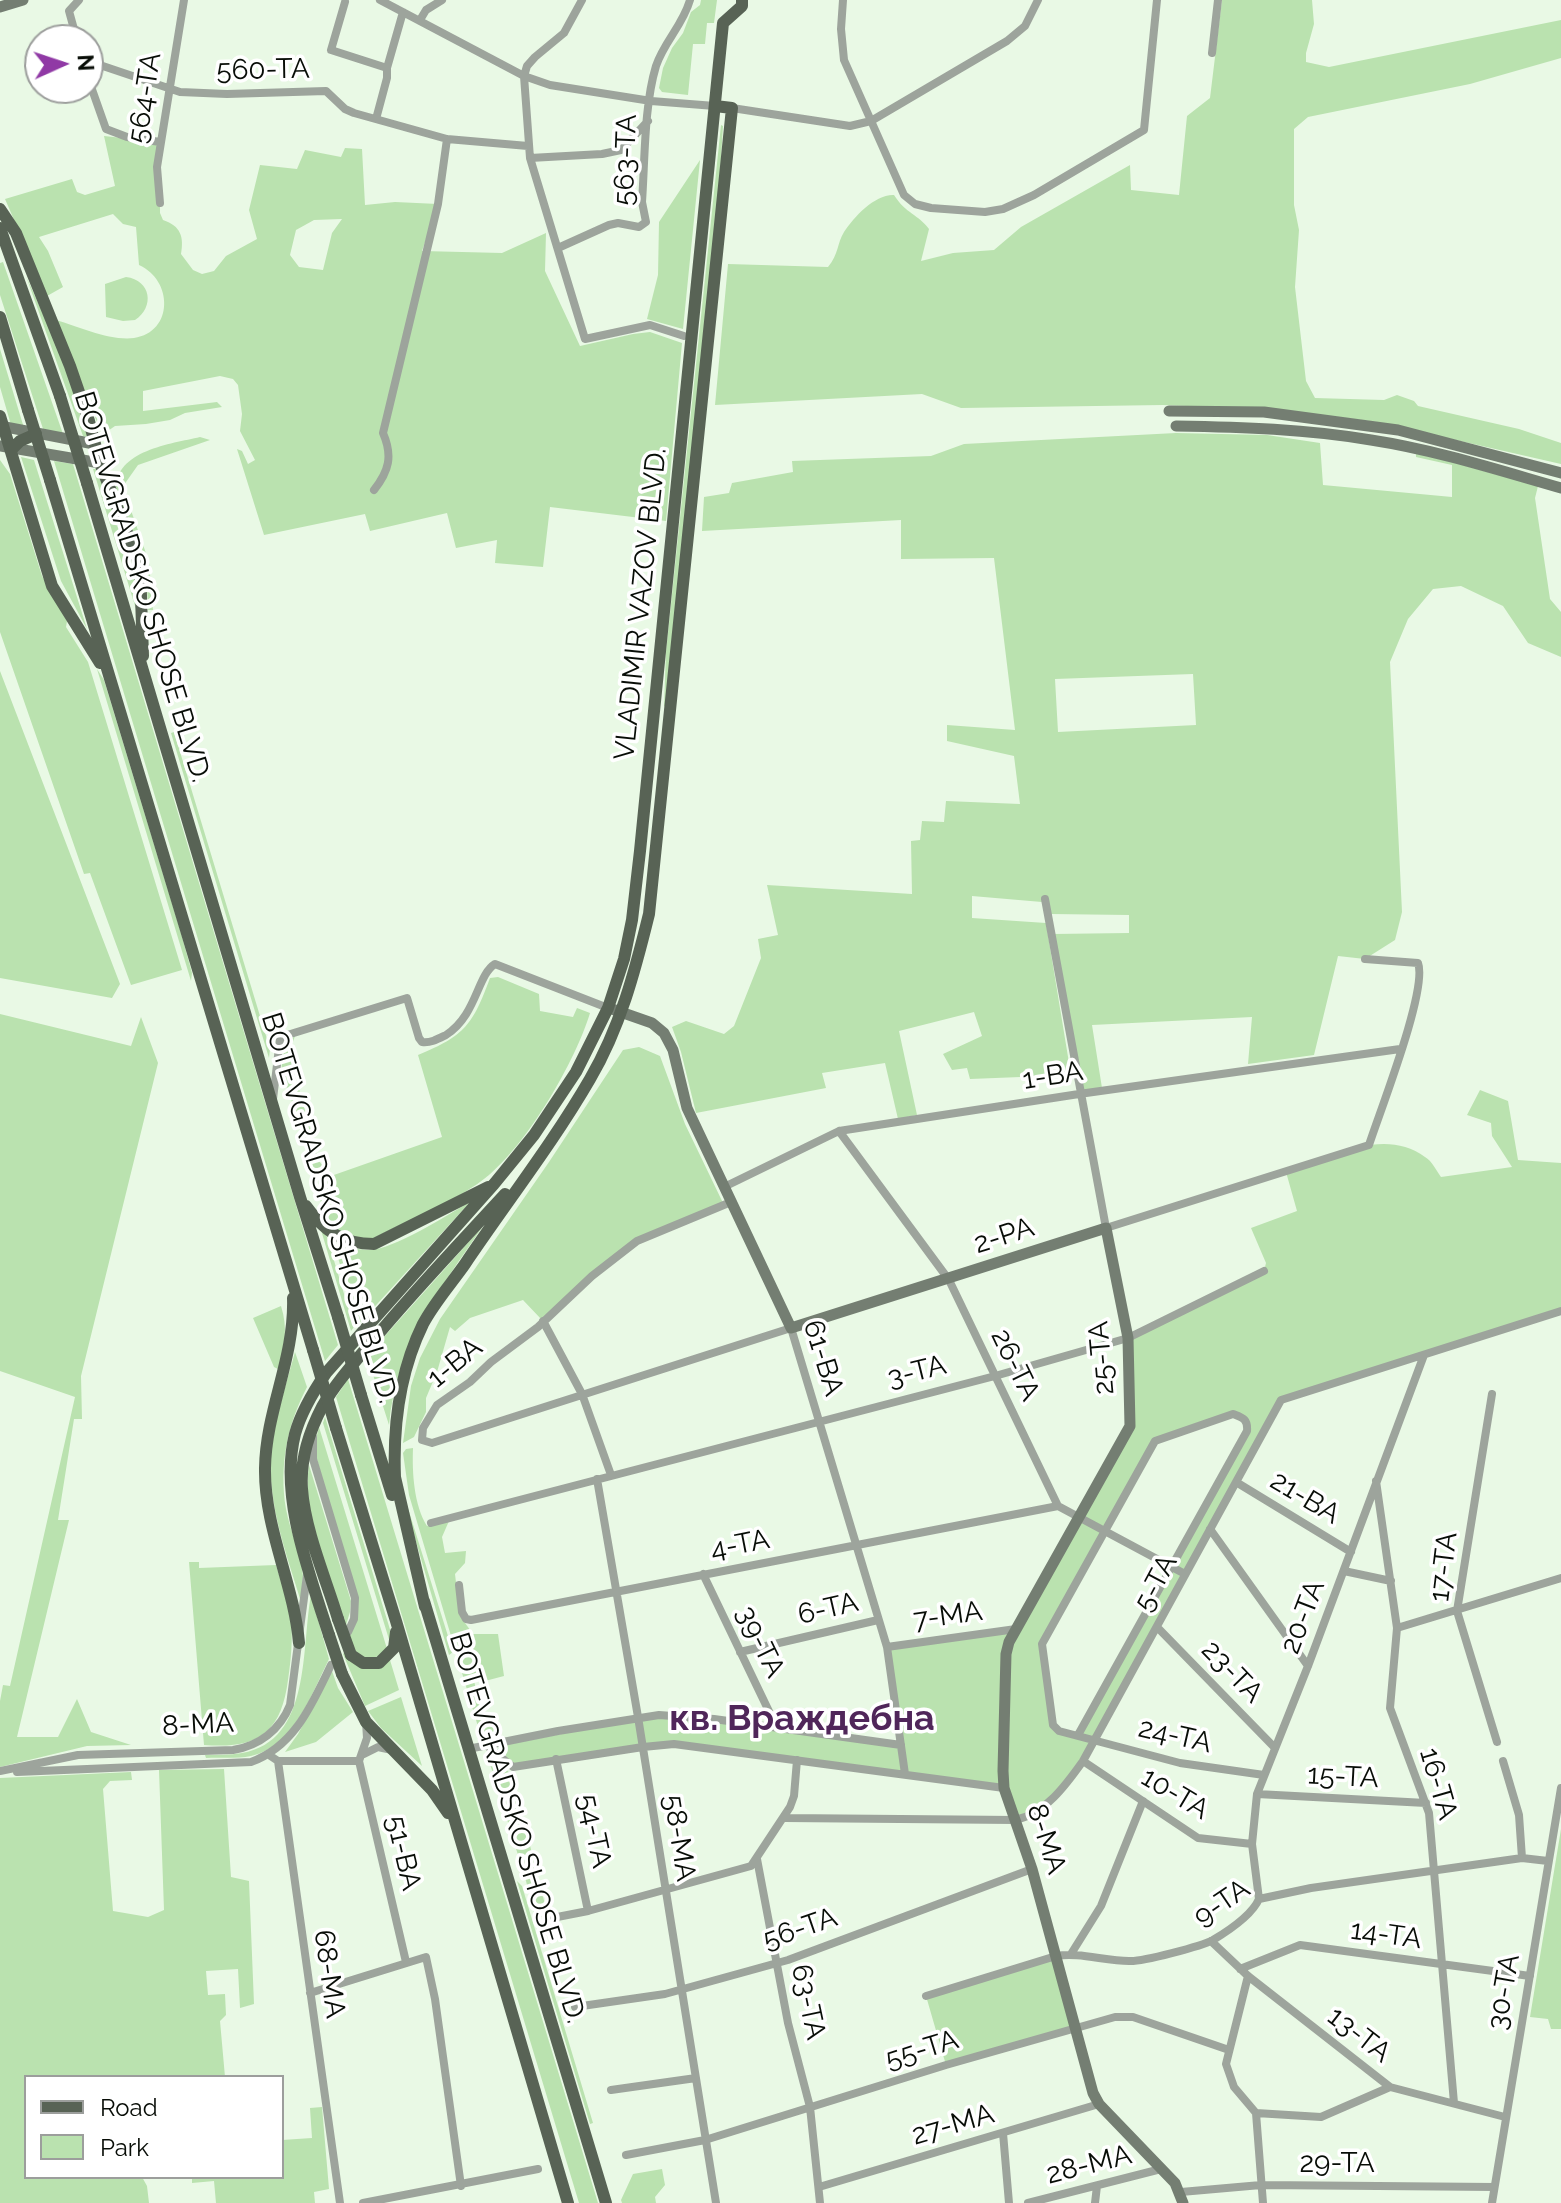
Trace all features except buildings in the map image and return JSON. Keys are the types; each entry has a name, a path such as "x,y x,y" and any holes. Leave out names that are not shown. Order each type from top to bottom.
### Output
{"main road":[{"name":"VLADIMIR VAZOV BLVD.","path":"535,1162 592,1077 614,1010 629,937 723,23 742,6 742,0"},
{"path":"715,106 732,108"},
{"name":"VLADIMIR VAZOV BLVD.","path":"454,1820 432,1790 366,1722 342,1674 308,1567 291,1492 295,1435 307,1401 326,1373 534,1135 633,981 651,902 732,108"},
{"path":"0,209 16,233 70,366 100,463 140,566 142,650 152,702"},
{"name":"BOTEVGRADSKO SHOSE BLVD.","path":"0,228 60,396 87,483 606,2203"},
{"name":"BOTEVGRADSKO SHOSE BLVD.","path":"0,317 292,1275 568,2203"},
{"path":"1,423 4,450 19,476 52,586 114,690"},
{"path":"4,450 36,434"},
{"path":"396,1621 394,1648 386,1659 372,1664 363,1663 351,1655 306,1512 302,1488 308,1439 338,1383 386,1324 535,1162"},
{"path":"425,1607 395,1477 400,1391 423,1324 535,1162"},
{"path":"300,1197 319,1223 337,1236 355,1244 374,1244 494,1184"},
{"path":"292,1275 294,1329 269,1430 265,1465 266,1489 294,1605 299,1643"}],"street":[{"path":"0,7 23,0"},
{"path":"73,24 69,11 79,0"},
{"name":"564-ТА","path":"160,203 157,167 167,88 184,0"},
{"path":"380,0 524,76 562,88 651,101 715,106"},
{"path":"420,20 426,10 442,0"},
{"path":"582,0 564,33 527,66 524,76 530,158 585,339 650,325 684,336"},
{"name":"563-ТА","path":"558,248 609,225 618,223 639,227 646,222 642,202 648,120 657,64 682,22 690,0"},
{"path":"843,0 841,29 844,60 904,195 915,204 985,212 1014,206 1144,130 1157,0"},
{"path":"732,108 850,126 871,121 1007,41 1025,26 1038,0"},
{"path":"1212,53 1218,0"},
{"path":"345,2 331,50 387,68"},
{"path":"376,119 403,12"},
{"name":"560-ТА","path":"104,66 180,92 322,91 330,93 345,109 447,139 528,146"},
{"path":"97,104 106,129 127,137 160,142"},
{"path":"530,158 621,150 648,120"},
{"path":"374,490 386,475 390,450 383,433 438,204 447,139"},
{"path":"1169,411 1264,412 1398,430 1561,473"},
{"path":"1,423 36,434 94,444"},
{"path":"1176,426 1269,428 1372,440 1428,451 1561,488"},
{"path":"4,450 100,463"},
{"name":"25-ТА","path":"1004,1788 1006,1654 1016,1629 1130,1426 1128,1338 1079,1094 1045,899"},
{"name":"2-РА","path":"422,1440 432,1443 1369,1145 1417,1001 1421,970 1418,963 1365,959"},
{"path":"272,1104 280,1039 402,997 409,1002 422,1042 441,1038 462,1021 476,1000 491,965 614,1010"},
{"name":"61-ВА","path":"614,1010 652,1023 664,1033 673,1050 687,1108 791,1328 887,1647 905,1774"},
{"name":"1-ВА","path":"724,1187 839,1131 1400,1049"},
{"name":"26-ТА","path":"839,1131 949,1280 1058,1506"},
{"name":"1-ВА","path":"422,1440 426,1419 437,1405 470,1382 637,1241 731,1202"},
{"name":"3-ТА","path":"431,1523 995,1376 1128,1338 1264,1271"},
{"name":"5-ТА","path":"785,1818 1015,1820 1029,1817 1066,1785 1083,1761 1281,1400 1561,1311"},
{"path":"543,1321 582,1394 611,1475"},
{"name":"20-ТА","path":"1259,1899 1252,1844 1257,1794 1424,1355"},
{"name":"17-ТА","path":"1492,1394 1457,1611 1497,1742"},
{"path":"323,1407 312,1442 313,1459 355,1598 354,1619 348,1632"},
{"name":"5-ТА","path":"1078,1735 1247,1431 1248,1423 1233,1414 1155,1441 1104,1531"},
{"name":"58-МА","path":"597,1479 716,2203"},
{"name":"16-ТА","path":"1376,1481 1397,1628 1390,1708 1426,1803 1454,2103"},
{"name":"21-ВА","path":"1236,1482 1351,1552"},
{"path":"1058,1506 1185,1574"},
{"name":"4-ТА","path":"459,1585 462,1612 466,1619 471,1620 1058,1506"},
{"path":"1210,1529 1308,1666"},
{"path":"1078,1735 1059,1731 1053,1725 1042,1644 1104,1531"},
{"name":"8-МА","path":"0,1772 78,1755 244,1748 267,1736 279,1725 290,1705 308,1567"},
{"path":"1344,1571 1391,1581"},
{"name":"39-ТА","path":"703,1574 777,1728"},
{"path":"1397,1628 1561,1578"},
{"name":"6-ТА","path":"740,1652 878,1620"},
{"name":"23-ТА","path":"1157,1627 1275,1748"},
{"name":"7-МА","path":"887,1647 1016,1629"},
{"name":"8-МА","path":"0,1772 251,1762 269,1755 288,1738 301,1722 331,1665"},
{"path":"468,1749 638,1717 674,1715 901,1745"},
{"name":"51-ВА","path":"366,1722 367,1738 361,1758 406,1962"},
{"name":"24-ТА","path":"1078,1735 1180,1763 1264,1775"},
{"name":"8-МА","path":"486,1745 513,1767 674,1744 1004,1788 1032,1869 1093,2093 1099,2104 1161,2169 1182,2198"},
{"path":"269,1755 278,1761 361,1758 378,1747 394,1751"},
{"path":"195,1751 196,1765"},
{"name":"54-ТА","path":"556,1759 588,1911"},
{"path":"547,1919 739,1871 757,1859 785,1818 794,1796 797,1760"},
{"name":"68-МА","path":"278,1761 340,2203"},
{"name":"10-ТА","path":"1083,1761 1198,1838 1252,1844"},
{"path":"1503,1761 1519,1815 1522,1858"},
{"name":"30-ТА","path":"1492,2203 1561,1788"},
{"name":"15-ТА","path":"1257,1794 1426,1803"},
{"path":"1071,1954 1101,1906 1143,1801"},
{"name":"9-ТА","path":"926,1996 1056,1956 1071,1954 1081,1958 1134,1962 1211,1941 1255,1908 1259,1899 1311,1888 1522,1858 1548,1861"},
{"name":"63-ТА","path":"757,1859 788,2023 810,2107 820,2203"},
{"name":"56-ТА","path":"575,2007 681,1989 788,1960 1032,1869"},
{"name":"13-ТА","path":"1211,1941 1248,1976 1390,2087 1505,2117"},
{"name":"14-ТА","path":"1240,1969 1300,1945 1530,1976"},
{"path":"310,1993 426,1957 435,1999 461,2186"},
{"path":"1248,1976 1225,2048 1226,2064 1234,2087 1256,2113 1263,2203"},
{"name":"55-ТА","path":"626,2155 705,2140 1115,2017 1133,2017 1225,2048"},
{"path":"611,2090 696,2078"},
{"path":"1256,2113 1321,2117 1390,2087"},
{"name":"27-МА","path":"819,2187 1099,2104"},
{"path":"1003,2133 1009,2203"},
{"path":"363,2203 538,2169"},
{"name":"28-МА","path":"1028,2203 1161,2169"},
{"name":"29-ТА","path":"1182,2198 1261,2185 1494,2187"},
{"path":"1095,2203 1097,2186"}],"green space":[{"path":"701,0 717,0 714,23 707,23 705,44 693,44 688,95 662,92 659,88 663,68 691,12 700,5"},
{"path":"1222,0 1312,0 1314,24 1306,62 1329,67 1561,20 1561,58 1470,84 1308,117 1294,129 1294,205 1299,230 1295,287 1306,381 1315,398 1384,400 1397,395 1414,401 1418,406 1519,429 1561,443 1561,464 1377,422 1283,410 1163,405 961,408 922,394 715,405 728,264 828,267 853,220 872,202 887,196 894,195 929,229 921,261 953,253 994,250 1021,227 1130,165 1131,190 1179,195 1187,116 1210,98"},
{"path":"721,125 719,191 667,708 664,706 666,652"},
{"path":"104,136 160,142 160,213 163,220 174,225 180,233 181,254 193,270 202,274 214,271 226,256 257,239 249,210 260,165 297,169 305,150 341,157 345,148 362,149 365,205 395,202 438,204 422,251 502,253 546,233 545,271 580,346 650,332 682,343 666,521 550,507 543,567 495,563 497,540 456,548 447,513 370,531 365,514 264,535 237,449 242,451 248,464 255,460 240,431 242,414 238,385 233,379 220,376 143,391 143,411 217,402 222,407 185,413 170,420 115,426 105,433 97,422 56,320 95,333 125,338 147,334 156,326 162,316 163,293 150,272 139,265 136,227 123,224 113,214 39,237 63,287 47,296 5,199 72,179 77,192 85,195 115,186","holes":["342,219 332,233 323,270 299,267 290,255 296,230 314,220"]},
{"path":"700,160 683,329 647,319 658,275 659,222"},
{"path":"3,262 63,434 44,432 0,295 0,263"},
{"path":"26,276 64,361 89,437 83,436"},
{"path":"126,277 145,288 146,308 135,320 106,317 105,284"},
{"path":"0,349 24,428 11,425 0,387"},
{"path":"1176,433 1267,435 1320,443 1323,485 1452,497 1452,465 1416,457 1416,452 1538,486 1535,498 1550,599 1561,612 1561,657 1528,643 1503,606 1461,586 1433,589 1408,619 1390,662 1402,912 1395,940 1365,959 1338,956 1314,1055 1248,1064 1252,1017 1092,1025 1102,1088 1079,1094 1053,934 1129,933 1129,915 1051,914 1042,902 972,896 972,918 1046,923 1071,1075 970,1079 967,1068 952,1070 943,1054 982,1036 974,1012 899,1031 917,1115 898,1119 885,1063 822,1073 826,1088 696,1113 672,1027 686,1021 724,1034 734,1026 761,958 758,939 778,935 767,885 912,894 911,841 920,840 922,821 944,822 946,801 1020,804 1014,756 947,741 947,725 1015,730 994,558 901,559 901,520 702,531 704,497 729,493 732,483 793,472 792,461 931,456 964,444","holes":["1193,674 1196,725 1058,732 1055,679"]},
{"path":"200,437 210,440 138,465 126,482 126,496 149,562 153,610 148,610 146,579 116,490 118,477 134,457 160,446"},
{"path":"21,457 34,460 87,629 61,581"},
{"path":"0,460 10,474 42,576 67,621 66,627 88,662 182,970 131,985 90,873 84,874 0,632"},
{"path":"54,461 73,464 338,1345 325,1361"},
{"path":"93,469 99,469 135,565 139,619"},
{"path":"97,669 104,680 181,933 192,973 191,981"},
{"path":"0,671 120,984 112,998 0,978"},
{"path":"174,732 270,1049 269,1058 171,733"},
{"path":"498,977 539,994 540,1011 573,1017 577,1008 590,1013 574,1054 549,1100 504,1160 463,1193 374,1238 342,1233 326,1220 288,1088 282,1085 282,1058 286,1046 295,1036 289,1053 319,1161 331,1176 442,1137 418,1055 447,1041 465,1027 478,1007 490,978"},
{"path":"0,1014 131,1046 141,1017 158,1063 81,1376 82,1419 74,1419 58,1520 69,1520 17,1737 58,1737 77,1699 91,1732 131,1745 87,1746 0,1767 0,1701 3,1685 10,1686 75,1397 0,1371"},
{"path":"639,1047 660,1056 685,1124 723,1203 640,1237 541,1319 523,1300 470,1318 455,1331 450,1327 426,1398 426,1412 414,1437 403,1443 411,1386 420,1358 440,1319 623,1050"},
{"path":"1480,1090 1508,1101 1518,1160 1561,1163 1561,1311 1281,1400 1087,1752 1047,1803 1015,1820 1004,1788 674,1744 513,1767 506,1757 505,1745 659,1715 901,1745 887,1647 1016,1629 1130,1426 1128,1338 1264,1271 1266,1263 1251,1228 1297,1211 1286,1172 1374,1144 1409,1148 1432,1163 1441,1177 1512,1167 1492,1136 1491,1123 1467,1115","holes":["1233,1414 1248,1423 1078,1735 1053,1725 1042,1644 1155,1441"]},
{"path":"470,1202 358,1325 333,1241 360,1249 379,1248 420,1231"},
{"path":"483,1226 436,1296 410,1343 393,1396 389,1425 367,1356"},
{"path":"321,1230 326,1234 354,1327 351,1331"},
{"path":"281,1306 285,1338 278,1369 274,1367 253,1318"},
{"path":"295,1352 307,1387 294,1416 286,1446 284,1493 302,1568 301,1602 279,1527 271,1480 274,1431"},
{"path":"348,1379 598,2203 579,2203 336,1397"},
{"path":"325,1417 392,1636 391,1646 323,1423"},
{"path":"319,1427 388,1652 374,1658 359,1655 349,1636 357,1616 317,1459"},
{"path":"413,1448 415,1488 427,1526 449,1521 442,1537 445,1553 466,1551 465,1563 455,1574 460,1616 473,1634 498,1634 504,1676 485,1681 480,1675 473,1676 484,1726 495,1725 495,1738 482,1740 409,1495 403,1453"},
{"path":"309,1465 351,1601 346,1625 313,1525 309,1504"},
{"path":"406,1502 453,1652 449,1655 408,1514"},
{"path":"189,1562 199,1562 199,1568 276,1565 291,1618 289,1672 279,1714 263,1734 252,1740 223,1746 204,1745"},
{"path":"311,1595 329,1659 299,1717 279,1742 266,1750 245,1757 206,1758 205,1755 242,1753 265,1745 281,1731 299,1689"},
{"path":"345,1652 351,1661 390,1660 399,1690 365,1706 343,1654"},
{"path":"332,1671 338,1688 353,1712 316,1742 285,1752 298,1734"},
{"path":"401,1697 422,1766 381,1728 368,1711"},
{"path":"486,1751 512,1775 548,1916 535,1918"},
{"path":"224,1769 231,1877 249,1881 254,2004 240,2008 238,1969 206,1971 208,1995 225,1994 226,2015 220,2021 225,2075 24,2075 24,2179 143,2179 149,2203 0,2203 0,1778 131,1772 132,1780 110,1781 103,1789 113,1911 148,1917 164,1910 159,1770"},
{"path":"1561,1829 1561,2029 1551,2029 1548,2019 1530,2017"},
{"path":"517,1881 522,1886 593,2123 590,2124"},
{"path":"1056,1956 1075,2027 946,2065 926,1996"},
{"path":"322,2107 329,2189 314,2192 315,2203 216,2203 214,2181 192,2183 192,2179 284,2179 284,2140 312,2138 310,2108"},
{"path":"662,2169 665,2185 655,2197 656,2203 622,2203 633,2174"}],"district":[{"name":"кв. Враждебна","path":"802,1719"}]}
